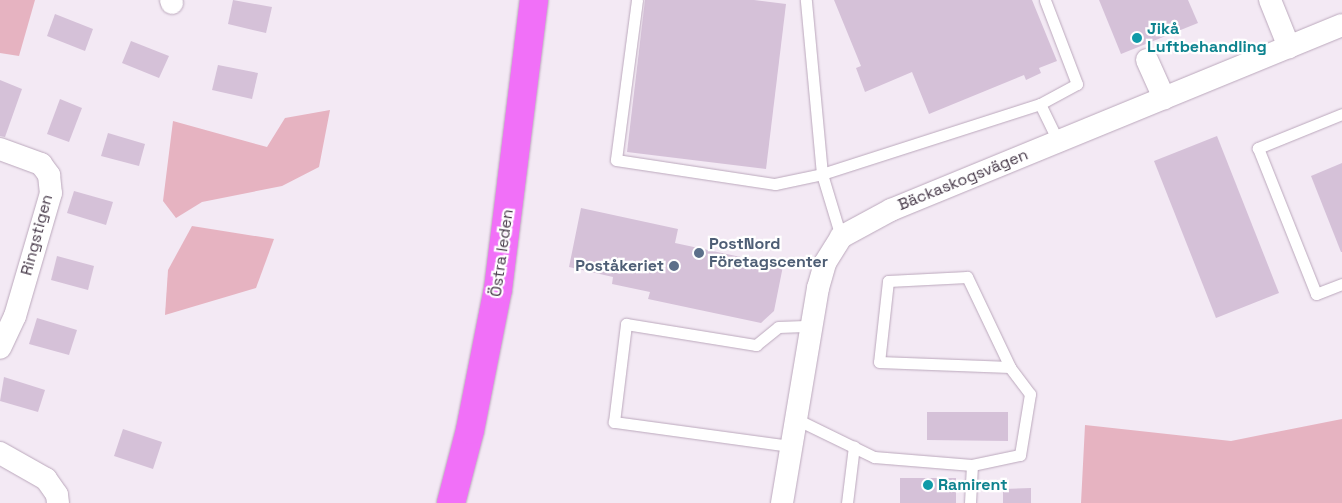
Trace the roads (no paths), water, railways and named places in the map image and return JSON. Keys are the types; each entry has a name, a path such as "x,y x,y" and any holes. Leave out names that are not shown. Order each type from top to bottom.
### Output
{"highway":[{"name":"Östra leden","path":"450,503 470,430 498,289 534,0"}],"street":[{"path":"1270,0 1289,47"},
{"name":"Bäckaskogsvägen","path":"841,237 890,210 1342,24"},
{"path":"1147,60 1164,98"},
{"name":"Ringstigen","path":"0,149 41,164 49,174 51,193 15,316 0,348"},
{"path":"782,503 790,446 825,264 841,237"},
{"path":"0,453 46,479 57,495 58,503"}],"lane":[{"path":"637,0 616,160 775,184 822,174 1040,104 1077,84 1045,0"},
{"path":"806,0 822,174 841,237"},
{"path":"1040,104 1058,141"},
{"path":"1342,114 1258,148 1316,294 1342,284"},
{"path":"796,419 874,457 972,465 1020,455 1030,394 1010,367 968,277 888,281 879,362 1010,367"},
{"path":"790,446 614,422 626,324 756,345 778,327 812,326"},
{"path":"847,503 854,446"},
{"path":"970,503 972,465"}],"place":[{"name":"Jikå Luftbehandling","path":"1137,38"},
{"name":"PostNord Företagscenter","path":"699,253"},
{"name":"Poståkeriet","path":"674,266"},
{"name":"Ramirent","path":"928,485"}]}
